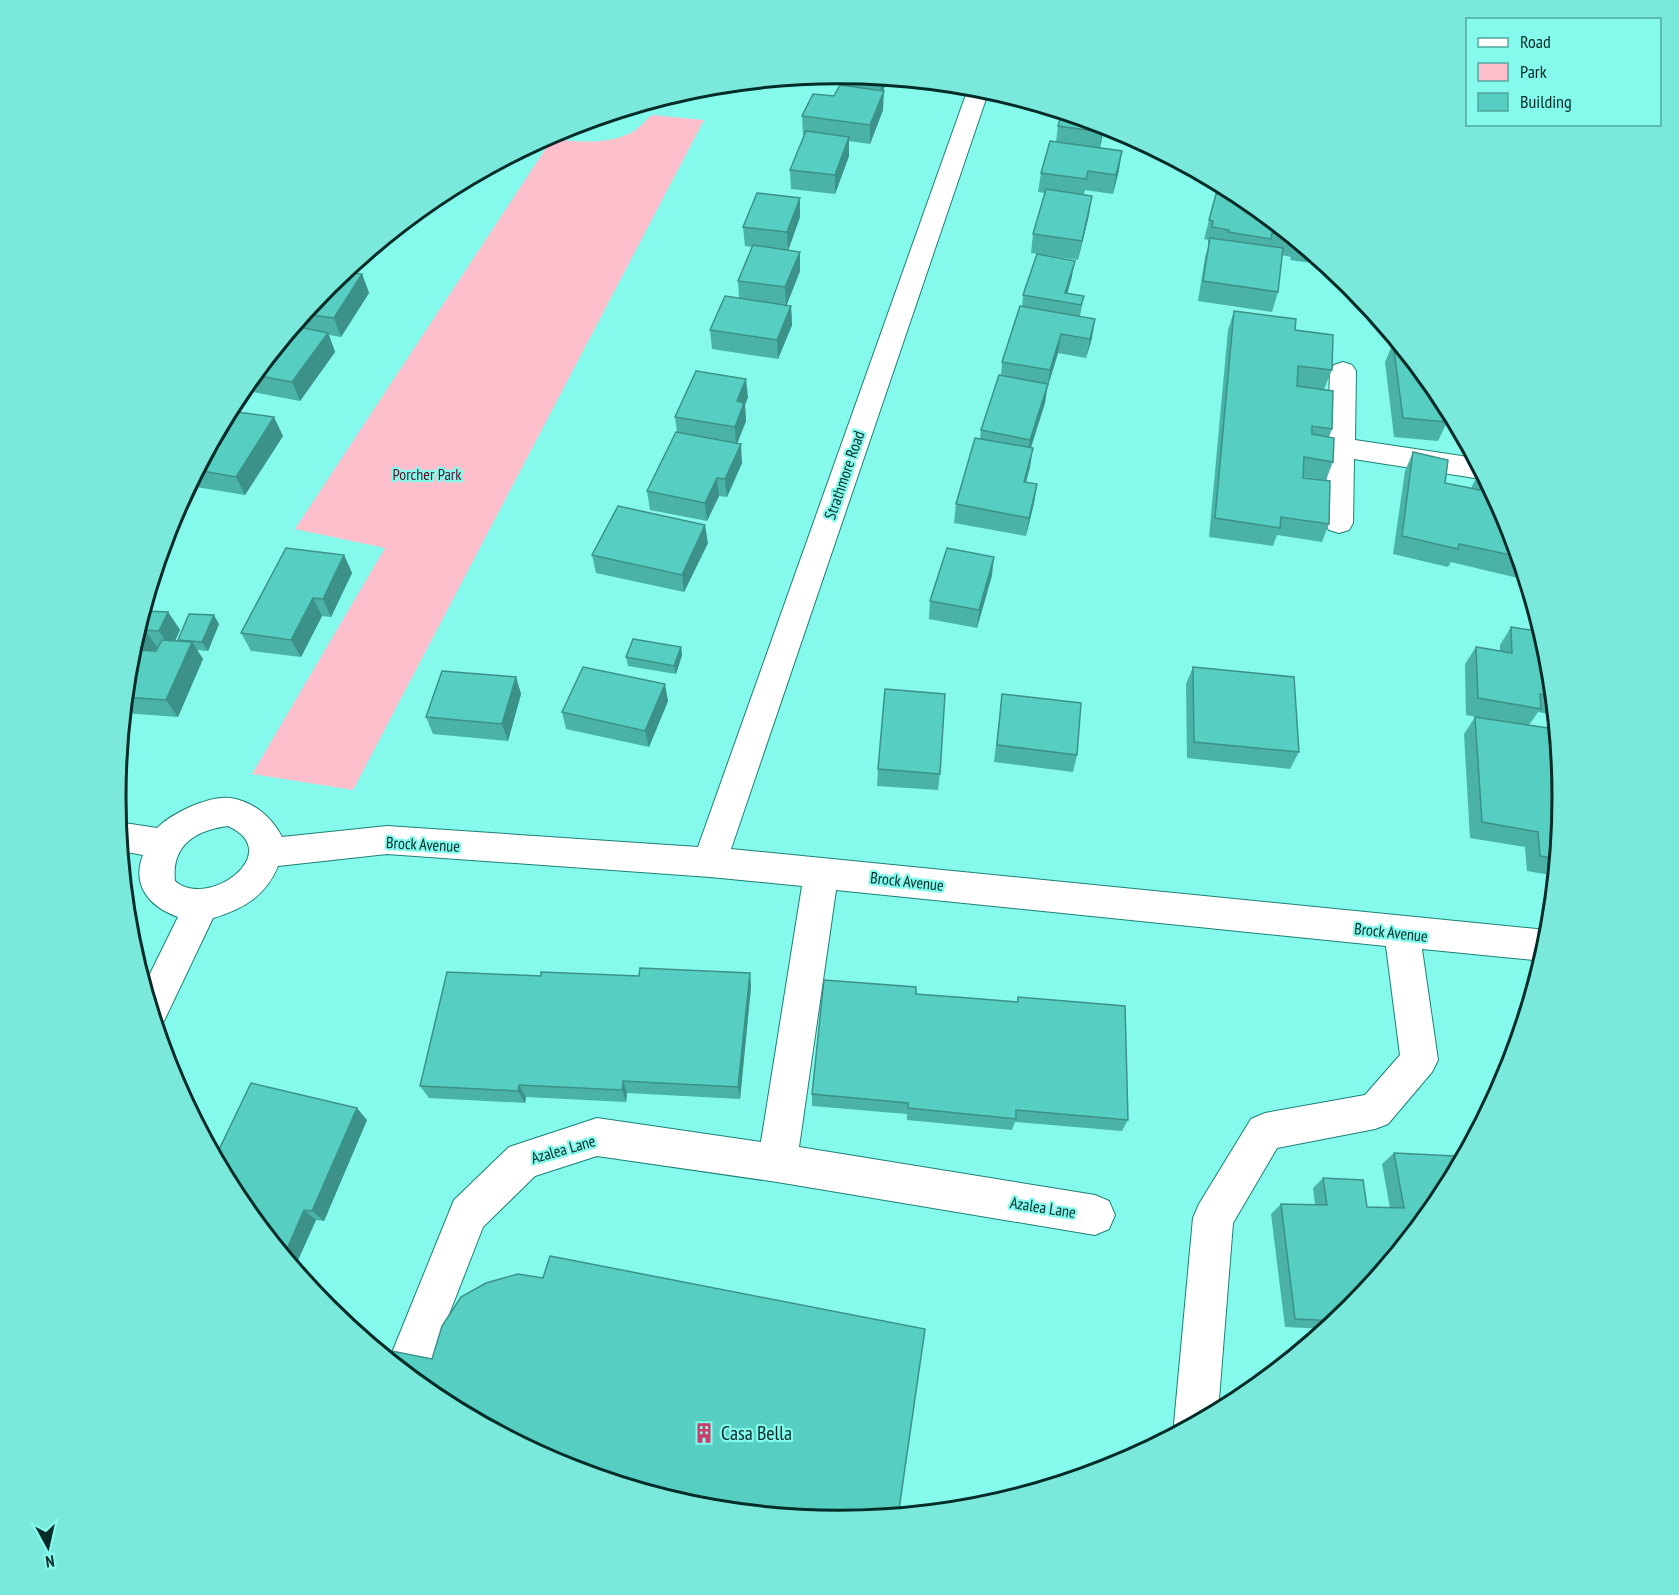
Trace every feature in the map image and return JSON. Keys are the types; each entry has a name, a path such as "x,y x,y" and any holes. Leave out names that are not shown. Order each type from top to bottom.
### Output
{"street":[{"name":"Strathmore Road","path":"710,862 975,97"},
{"path":"1339,523 1343,371"},
{"path":"1341,447 1471,467"},
{"path":"230,813 246,817 259,825 266,838 267,853 261,869 251,883 235,895 218,903 201,906 175,901 159,887 155,874 164,844 177,830 193,820 212,814 230,813"},
{"path":"128,838 164,844"},
{"name":"Brock Avenue","path":"267,853 387,840 710,862 1537,945"},
{"path":"777,1163 820,872"},
{"path":"156,1000 201,906"},
{"path":"1197,1415 1213,1218 1265,1132 1375,1111 1419,1060 1402,933"},
{"name":"Azalea Lane","path":"408,1366 468,1214 523,1161 597,1137 777,1163 1095,1215"}],"green space":[{"name":"Porcher Park","path":"652,115 704,120 353,790 252,774 385,548 295,529 547,147 562,140 615,139 634,131"}],"building":[{"path":"840,85 884,91 870,125 802,116 813,94 834,96"},
{"path":"1060,119 1093,131 1058,126"},
{"path":"806,131 849,137 835,175 790,170"},
{"path":"1050,141 1122,151 1116,175 1088,171 1086,179 1041,173"},
{"path":"1046,189 1092,196 1082,241 1033,234"},
{"path":"757,193 800,198 787,232 743,227"},
{"path":"1216,194 1220,194 1278,234 1272,233 1271,239 1228,232 1229,230 1212,227 1213,221 1209,220"},
{"path":"1210,238 1283,248 1278,292 1203,281"},
{"path":"753,245 800,252 785,287 738,281"},
{"path":"1037,254 1075,261 1065,293 1084,296 1081,305 1023,295"},
{"path":"356,273 362,274 334,318 314,315"},
{"path":"725,296 791,306 777,340 710,330"},
{"path":"1020,306 1095,319 1090,339 1061,334 1050,370 1002,362"},
{"path":"1234,311 1296,319 1295,330 1333,335 1332,370 1298,366 1297,386 1333,391 1332,429 1312,426 1312,434 1334,438 1333,462 1304,457 1303,478 1330,481 1329,524 1281,517 1280,528 1215,518"},
{"path":"302,328 328,333 292,382 263,377"},
{"path":"1394,348 1446,422 1403,418"},
{"path":"696,371 746,379 737,401 744,403 735,427 675,417"},
{"path":"999,375 1048,384 1030,440 981,430"},
{"path":"239,412 274,417 236,477 206,472"},
{"path":"676,432 741,444 725,479 717,478 705,503 647,491"},
{"path":"975,438 1033,448 1024,482 1037,484 1029,518 956,504"},
{"path":"1413,452 1448,460 1445,483 1480,490 1480,485 1510,555 1459,544 1458,549 1402,536"},
{"path":"618,506 705,525 682,575 592,555"},
{"path":"286,548 344,555 323,599 313,598 291,640 241,633"},
{"path":"947,548 994,557 979,610 930,601"},
{"path":"151,611 168,612 159,631 146,630"},
{"path":"189,614 214,615 202,642 178,640"},
{"path":"1511,627 1533,631 1545,695 1540,694 1541,709 1478,698 1476,647 1512,653"},
{"path":"633,639 681,647 674,666 626,657"},
{"path":"162,640 192,642 166,700 133,698 142,650 156,651"},
{"path":"583,667 665,684 645,731 562,712"},
{"path":"1193,667 1294,677 1299,752 1194,742"},
{"path":"442,671 516,677 502,724 426,717"},
{"path":"885,689 945,694 940,774 878,769"},
{"path":"1002,694 1081,703 1077,755 997,745"},
{"path":"1475,717 1548,728 1553,798 1550,858 1540,856 1538,832 1482,822"},
{"path":"640,968 750,973 738,1087 623,1081 622,1090 519,1085 518,1091 420,1086 447,972 541,976 541,972 639,976"},
{"path":"824,980 916,987 916,994 1018,1002 1018,997 1125,1006 1128,1120 1016,1110 1016,1119 908,1108 908,1103 812,1094"},
{"path":"251,1083 357,1108 312,1211 304,1210 287,1249 246,1194 219,1149"},
{"path":"1394,1153 1454,1156 1433,1194 1406,1232 1344,1302 1324,1320 1295,1319 1281,1204 1327,1205 1323,1178 1363,1180 1367,1207 1404,1208"},
{"name":"Casa Bella","path":"550,1256 925,1329 899,1508 840,1511 746,1505 655,1487 566,1457 524,1437 443,1391 391,1353 432,1359 442,1326 461,1297 486,1283 518,1274 543,1278"}],"place":[{"name":"Casa Bella","path":"704,1433"}]}
